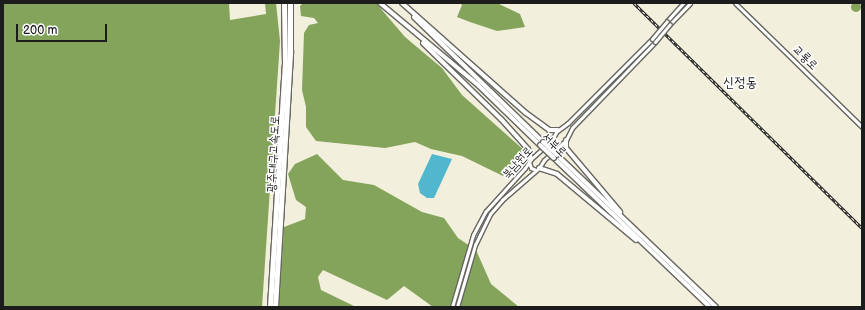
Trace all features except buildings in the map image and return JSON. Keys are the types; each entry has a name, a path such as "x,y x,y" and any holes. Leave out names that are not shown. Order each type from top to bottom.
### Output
{"highway":[{"name":"광주대구고속도로","path":"270,307 285,65 284,3"},
{"name":"광주대구고속도로","path":"275,307 290,45 290,3"},
{"name":"서부로","path":"380,3 402,23 478,85 541,143"},
{"name":"서부로","path":"399,3 555,157 654,251 716,307"},
{"path":"402,3 526,113 549,130 559,130"},
{"path":"402,23 444,61 501,119 528,149 530,160"},
{"path":"567,138 566,148 654,251"},
{"path":"538,169 557,174 654,251"},
{"name":"서부로","path":"654,251 710,307"}],"street":[{"path":"653,40 683,3"},
{"path":"653,40 690,3"},
{"name":"교룡로","path":"735,3 862,127"},
{"name":"북남원로","path":"452,307 477,227 486,211 530,160 552,140 559,130 653,40"},
{"name":"북남원로","path":"458,307 475,245 485,222 502,200 538,169 544,160 567,138 605,92 653,40"},
{"path":"559,130 567,138"},
{"path":"530,160 531,168 538,169"}],"green space":[{"path":"854,2 858,2 860,3 860,11 854,12 851,9 851,5"},
{"path":"3,3 229,3 230,20 266,14 265,3 276,3 280,41 262,307 3,307"},
{"path":"303,3 376,3 405,37 442,68 462,95 525,151 517,154 503,176 462,156 431,149 415,142 385,148 316,141 306,127 306,107 302,90 304,33 309,25 318,23 314,18 301,16 300,6"},
{"path":"460,3 497,3 520,14 525,27 497,31 470,22 457,17 462,5"},
{"path":"317,154 343,180 374,185 422,212 444,218 458,238 476,250 491,284 519,307 433,307 404,286 387,300 323,270 318,277 321,290 356,307 279,307 284,227 305,219 306,207 296,200 288,174 295,164"}],"water":[{"path":"432,154 452,159 434,198 427,198 420,193 418,184"}],"railway":[{"path":"634,3 862,228"}],"district":[{"name":"신정동","path":"740,83"}]}
